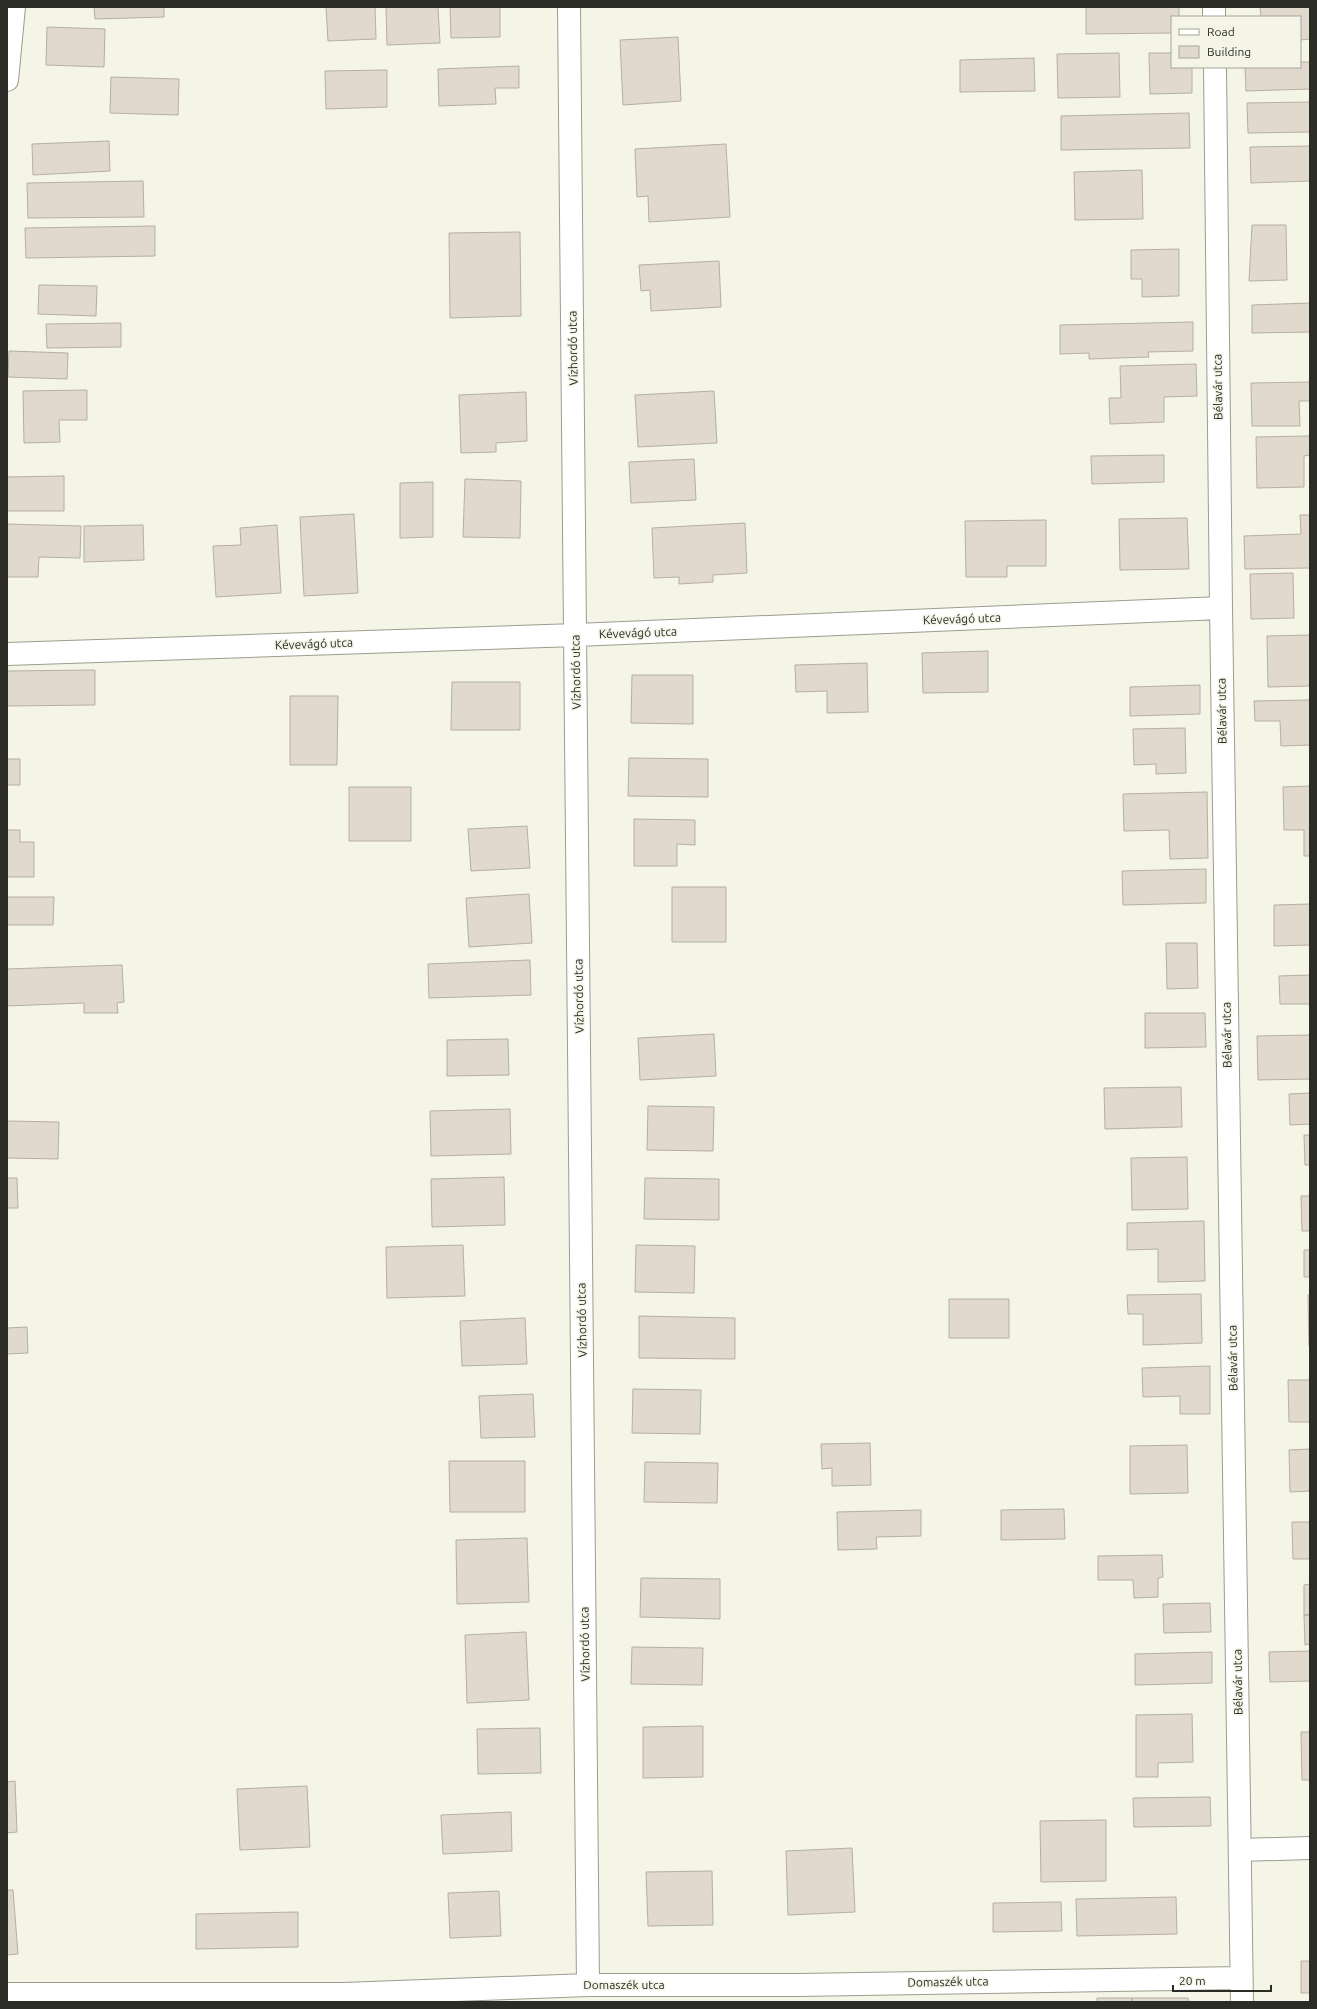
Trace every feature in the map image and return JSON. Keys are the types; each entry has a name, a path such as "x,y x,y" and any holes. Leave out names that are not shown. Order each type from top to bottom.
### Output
{"street":[{"path":"7,80 14,7"},
{"name":"Vízhordó utca","path":"569,7 588,1985"},
{"name":"Bélavár utca","path":"1215,68 1221,608 1242,2002"},
{"name":"Kévevágó utca","path":"7,654 576,635 1221,608"},
{"path":"1240,1850 1310,1848"},
{"name":"Domaszék utca","path":"7,1994 344,1998 588,1985 799,1993 1241,1978"}],"building":[{"path":"94,7 164,7 164,17 95,19"},
{"path":"326,7 375,7 376,39 328,41"},
{"path":"386,7 438,7 440,43 387,45"},
{"path":"450,7 500,7 500,37 451,38"},
{"path":"1086,7 1179,7 1179,16 1171,16 1171,33 1086,34"},
{"path":"1260,7 1310,7 1310,39 1301,40 1301,16 1261,16"},
{"path":"47,27 105,29 104,67 46,65"},
{"path":"678,37 681,101 623,105 620,40"},
{"path":"1119,53 1120,97 1058,98 1057,54"},
{"path":"1149,53 1171,53 1171,68 1192,68 1192,93 1150,94"},
{"path":"1034,58 1035,91 960,92 960,60"},
{"path":"1301,62 1310,62 1310,89 1246,91 1245,68 1301,68"},
{"path":"519,66 519,88 495,88 496,104 439,106 438,69"},
{"path":"387,70 387,107 326,109 325,71"},
{"path":"111,77 179,79 178,115 110,113"},
{"path":"1310,102 1310,132 1248,133 1247,103"},
{"path":"1189,113 1190,148 1061,150 1061,116"},
{"path":"109,141 110,171 33,175 32,144"},
{"path":"726,144 730,217 649,222 648,196 637,197 635,149"},
{"path":"1310,146 1310,181 1251,183 1250,147"},
{"path":"1142,170 1143,219 1075,220 1074,172"},
{"path":"143,181 144,217 28,218 27,183"},
{"path":"1252,225 1286,225 1287,280 1249,281"},
{"path":"155,226 155,256 26,258 25,228"},
{"path":"520,232 521,316 450,318 449,233"},
{"path":"1179,249 1179,296 1142,297 1142,279 1131,279 1131,250"},
{"path":"719,261 721,307 651,311 650,290 641,291 639,265"},
{"path":"39,285 97,286 96,316 38,314"},
{"path":"1310,303 1310,332 1252,333 1252,305"},
{"path":"1193,322 1193,351 1148,352 1149,357 1089,359 1089,353 1060,354 1060,325"},
{"path":"121,323 121,347 47,348 46,324"},
{"path":"9,351 68,353 67,379 8,377"},
{"path":"1196,364 1197,396 1164,397 1164,422 1110,424 1109,398 1121,398 1120,366"},
{"path":"1310,382 1310,401 1299,401 1300,426 1252,426 1251,383"},
{"path":"87,390 87,420 59,420 60,442 24,443 23,391"},
{"path":"714,391 717,443 638,447 635,395"},
{"path":"526,392 527,441 496,443 496,452 461,453 459,395"},
{"path":"1310,436 1310,455 1304,456 1304,487 1257,488 1256,437"},
{"path":"1164,455 1164,482 1092,484 1091,456"},
{"path":"694,459 696,500 631,503 629,462"},
{"path":"64,476 64,511 7,511 7,477"},
{"path":"465,479 521,481 520,538 463,537"},
{"path":"433,482 433,537 400,538 400,483"},
{"path":"354,514 358,593 304,596 300,517"},
{"path":"1300,515 1310,515 1310,568 1245,569 1244,536 1301,534"},
{"path":"1187,518 1189,569 1120,570 1119,519"},
{"path":"1046,520 1046,566 1007,566 1007,577 966,577 965,521"},
{"path":"745,523 747,573 713,575 713,582 679,584 679,577 654,578 652,528"},
{"path":"7,524 81,526 80,558 39,557 38,577 7,577"},
{"path":"143,525 144,560 84,562 84,526"},
{"path":"277,525 281,593 216,597 213,546 241,545 240,528"},
{"path":"1293,573 1294,618 1251,619 1250,574"},
{"path":"1310,635 1310,686 1268,687 1267,636"},
{"path":"988,651 988,692 923,693 922,653"},
{"path":"867,663 868,712 827,713 827,691 796,692 795,665"},
{"path":"95,670 95,705 7,706 7,671"},
{"path":"632,675 693,675 693,724 631,723"},
{"path":"452,682 520,682 520,730 451,730"},
{"path":"1200,685 1200,714 1130,716 1130,687"},
{"path":"290,696 338,696 337,765 290,765"},
{"path":"1310,700 1310,745 1281,746 1280,721 1255,721 1254,701"},
{"path":"1185,728 1186,773 1156,774 1156,764 1134,765 1133,729"},
{"path":"629,758 708,759 708,797 628,796"},
{"path":"7,759 20,759 20,785 7,785"},
{"path":"1310,786 1310,856 1304,856 1304,830 1284,830 1283,787"},
{"path":"349,787 411,787 411,841 349,841"},
{"path":"1207,792 1208,858 1170,859 1169,830 1124,831 1123,794"},
{"path":"634,819 695,820 695,845 677,844 677,866 634,866"},
{"path":"527,826 530,868 471,871 468,829"},
{"path":"7,830 20,830 20,842 34,842 34,877 7,877"},
{"path":"1206,869 1206,903 1123,905 1122,871"},
{"path":"672,887 726,887 726,942 672,942"},
{"path":"529,894 532,943 469,947 466,898"},
{"path":"7,897 54,897 53,925 7,925"},
{"path":"1310,904 1310,945 1274,946 1274,905"},
{"path":"1166,943 1197,943 1198,988 1167,989"},
{"path":"530,960 531,995 429,998 428,964"},
{"path":"122,965 124,1002 117,1003 118,1013 84,1013 84,1003 7,1006 7,969"},
{"path":"1310,975 1310,1004 1280,1004 1279,976"},
{"path":"1145,1013 1205,1013 1206,1047 1145,1048"},
{"path":"714,1034 716,1076 640,1080 638,1038"},
{"path":"1310,1035 1310,1079 1258,1080 1257,1036"},
{"path":"508,1039 509,1075 447,1076 447,1040"},
{"path":"1181,1087 1182,1127 1105,1129 1104,1088"},
{"path":"1310,1093 1310,1124 1290,1125 1289,1094"},
{"path":"648,1106 714,1107 713,1151 647,1150"},
{"path":"510,1109 511,1154 431,1156 430,1111"},
{"path":"7,1121 59,1122 58,1159 7,1158"},
{"path":"1304,1135 1310,1135 1310,1165 1305,1165"},
{"path":"1187,1157 1188,1209 1132,1210 1131,1158"},
{"path":"504,1177 505,1225 432,1227 431,1179"},
{"path":"7,1178 17,1178 18,1208 7,1208"},
{"path":"645,1178 719,1179 719,1220 644,1219"},
{"path":"1301,1196 1310,1196 1310,1231 1302,1231"},
{"path":"1204,1221 1205,1281 1158,1282 1158,1249 1127,1250 1127,1223"},
{"path":"463,1245 465,1296 387,1298 386,1247"},
{"path":"636,1245 695,1246 694,1293 635,1292"},
{"path":"1304,1250 1310,1250 1310,1277 1304,1277"},
{"path":"1201,1294 1202,1343 1143,1345 1143,1314 1128,1314 1127,1295"},
{"path":"1308,1295 1310,1295 1310,1346 1309,1346"},
{"path":"949,1299 1009,1299 1009,1338 949,1338"},
{"path":"639,1316 735,1318 735,1359 639,1358"},
{"path":"525,1318 527,1364 462,1366 460,1321"},
{"path":"27,1327 28,1353 7,1354 7,1328"},
{"path":"1210,1366 1210,1414 1180,1414 1180,1396 1143,1397 1142,1368"},
{"path":"1288,1380 1310,1380 1310,1422 1289,1422"},
{"path":"633,1389 701,1390 700,1434 632,1433"},
{"path":"533,1394 535,1437 481,1438 479,1396"},
{"path":"870,1443 871,1485 832,1486 832,1468 822,1469 821,1444"},
{"path":"1187,1445 1188,1493 1130,1494 1130,1446"},
{"path":"1310,1449 1310,1491 1290,1492 1289,1450"},
{"path":"449,1461 525,1461 525,1512 450,1512"},
{"path":"645,1462 718,1463 717,1503 644,1502"},
{"path":"1064,1509 1065,1539 1001,1540 1001,1510"},
{"path":"921,1510 921,1536 876,1537 877,1549 838,1550 837,1512"},
{"path":"1292,1522 1310,1522 1310,1559 1293,1559"},
{"path":"527,1538 529,1602 457,1604 456,1540"},
{"path":"1162,1555 1163,1577 1158,1578 1158,1597 1134,1598 1133,1580 1098,1580 1098,1556"},
{"path":"641,1578 720,1579 720,1619 640,1617"},
{"path":"1310,1584 1310,1615 1304,1615 1304,1585"},
{"path":"1210,1603 1211,1632 1164,1633 1163,1604"},
{"path":"1304,1615 1310,1615 1310,1644 1305,1645"},
{"path":"526,1632 529,1700 467,1703 465,1635"},
{"path":"632,1647 703,1648 702,1685 631,1684"},
{"path":"1310,1651 1310,1681 1270,1682 1269,1652"},
{"path":"1212,1652 1212,1683 1135,1685 1135,1654"},
{"path":"1192,1714 1193,1762 1158,1763 1158,1777 1136,1777 1136,1715"},
{"path":"703,1726 703,1777 643,1778 643,1727"},
{"path":"540,1728 541,1773 478,1774 477,1729"},
{"path":"1301,1732 1310,1732 1310,1780 1302,1780"},
{"path":"15,1781 17,1832 7,1833 7,1782"},
{"path":"307,1786 310,1847 240,1850 237,1789"},
{"path":"1210,1797 1211,1826 1134,1827 1133,1798"},
{"path":"511,1812 512,1851 443,1854 441,1815"},
{"path":"1106,1820 1106,1881 1041,1882 1040,1821"},
{"path":"852,1848 855,1912 788,1915 786,1851"},
{"path":"712,1871 713,1925 648,1926 646,1872"},
{"path":"7,1890 13,1890 18,1954 7,1955"},
{"path":"499,1891 501,1936 450,1938 448,1893"},
{"path":"1176,1897 1177,1934 1077,1936 1076,1899"},
{"path":"1061,1902 1062,1931 993,1932 993,1903"},
{"path":"298,1912 298,1947 196,1949 196,1914"},
{"path":"1301,1961 1310,1961 1310,1993 1301,1993"},
{"path":"1097,1998 1132,1998 1132,2002 1097,2002"},
{"path":"1132,1998 1188,1998 1189,2002 1132,2002"}]}
